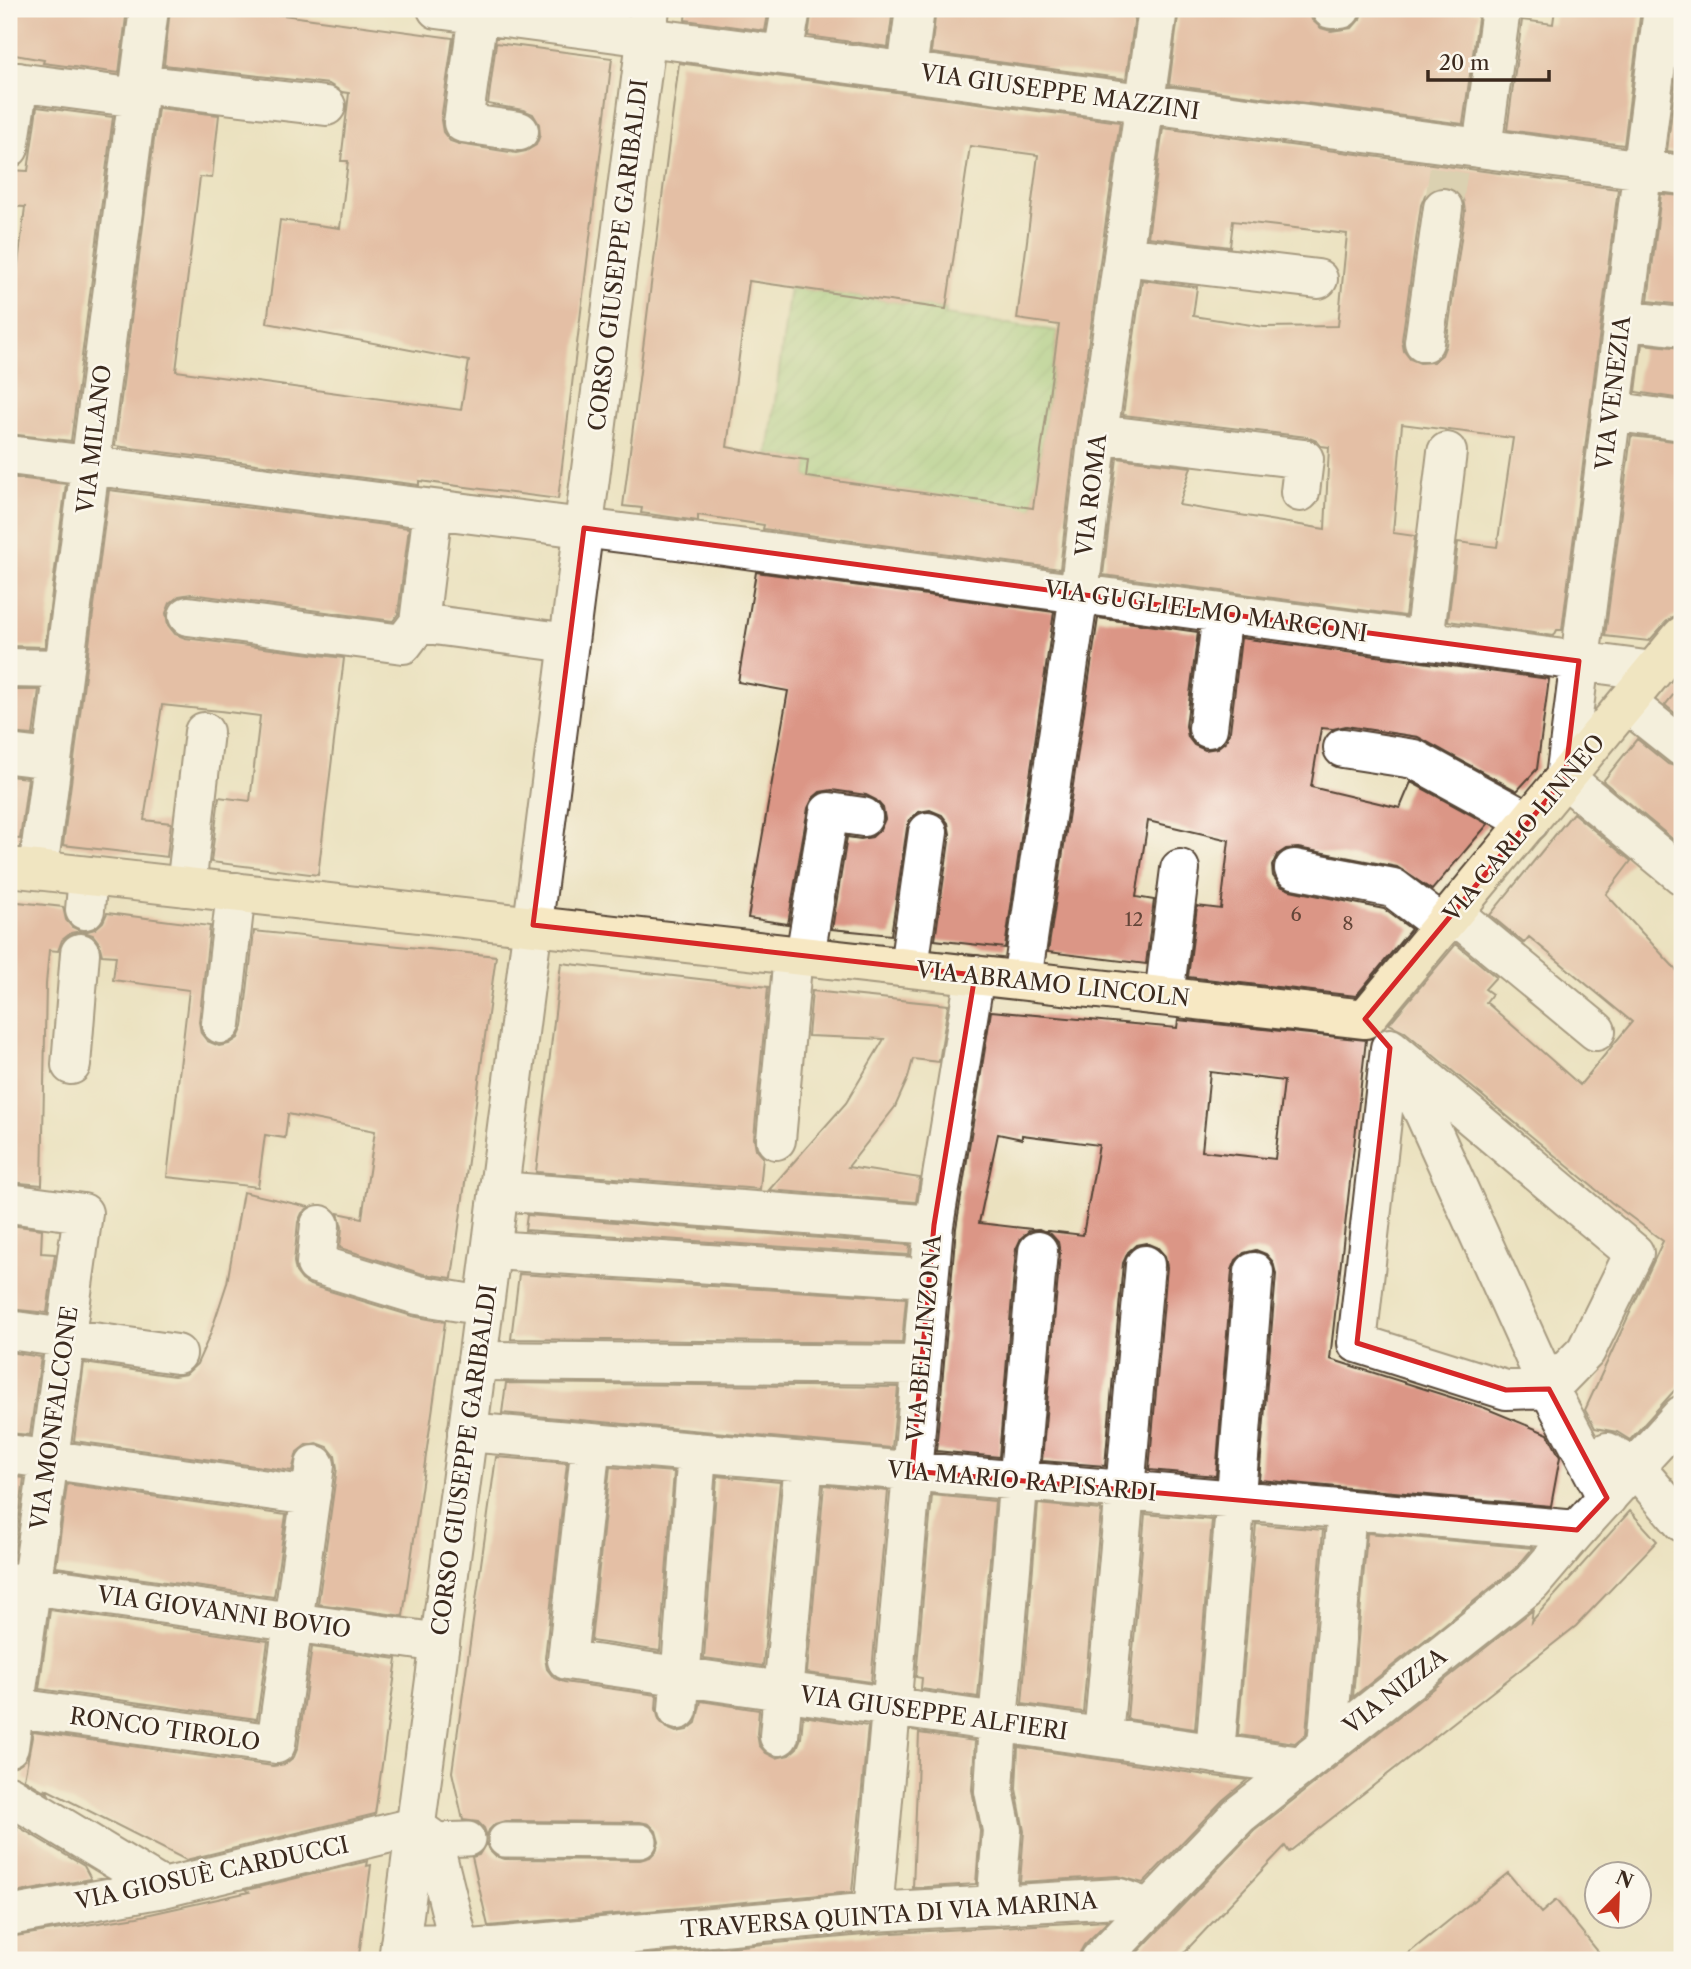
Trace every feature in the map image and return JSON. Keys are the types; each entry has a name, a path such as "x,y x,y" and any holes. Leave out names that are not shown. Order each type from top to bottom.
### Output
{"main road":[{"name":"VIA CARLO LINNEO","path":"1365,1019 1682,636"},
{"path":"23,869 87,893 186,887 236,892"},
{"name":"VIA ABRAMO LINCOLN","path":"236,892 315,901 531,942 742,949 1365,1019"}],"street":[{"name":"VIA MILANO","path":"23,869 52,759 149,9"},
{"name":"VIA GIUSEPPE MAZZINI","path":"438,9 648,23 783,55 1145,103 1461,153 1682,175"},
{"path":"783,55 791,9"},
{"path":"907,71 915,9"},
{"name":"VIA ROMA","path":"1022,980 1079,594 1098,434 1158,9"},
{"path":"1461,153 1501,9"},
{"name":"VIA VENEZIA","path":"1566,778 1663,9"},
{"path":"497,14 463,123 519,131"},
{"name":"CORSO GIUSEPPE GARIBALDI","path":"399,1952 439,1836 440,1643 648,23"},
{"path":"9,148 14,81 326,106"},
{"path":"1424,342 1443,208"},
{"path":"1124,256 1318,279"},
{"path":"1623,320 1682,327"},
{"path":"1611,411 1682,421"},
{"path":"1098,434 1304,459 1300,492"},
{"path":"1424,641 1447,452"},
{"path":"9,455 427,508 419,623 403,644 188,616"},
{"name":"VIA GUGLIELMO MARCONI","path":"427,508 586,515 759,551 1653,671"},
{"path":"1209,728 1222,613"},
{"path":"419,623 569,643"},
{"path":"9,668 64,669"},
{"path":"1627,703 1682,747"},
{"path":"186,887 204,732"},
{"path":"1343,748 1414,760 1529,822"},
{"path":"9,754 52,759"},
{"path":"1566,778 1682,874"},
{"path":"776,1140 799,955 829,811 863,817"},
{"path":"909,967 928,832"},
{"path":"1164,996 1180,869"},
{"path":"1294,869 1393,888 1448,919 1596,1031"},
{"path":"221,1024 236,892"},
{"path":"71,1065 80,954"},
{"name":"VIA BELLINZONA","path":"873,1912 934,1225 975,975"},
{"path":"1365,1019 1390,1048 1634,1253 1586,1351 1549,1389 1506,1390 1357,1343 1390,1048"},
{"path":"1390,1048 1424,1115 1549,1389 1607,1498"},
{"path":"499,1191 934,1225"},
{"name":"VIA MONFALCONE","path":"9,1203 83,1213 49,1459 20,1584 9,1747"},
{"path":"320,1225 316,1264 418,1296 484,1306"},
{"path":"492,1250 929,1278"},
{"path":"996,1906 1002,1830 994,1791 998,1722 1038,1251"},
{"path":"1103,1737 1146,1265"},
{"path":"1215,1754 1254,1272"},
{"path":"9,1330 177,1354"},
{"path":"477,1361 921,1366"},
{"name":"VIA NIZZA","path":"1100,1960 1239,1815 1532,1583 1682,1415"},
{"name":"VIA MARIO RAPISARDI","path":"467,1432 1577,1530"},
{"path":"1572,1433 1635,1467 1682,1522"},
{"name":"VIA GIUSEPPE ALFIERI","path":"591,1443 567,1660 680,1693 783,1692 1215,1754 1314,1755"},
{"path":"680,1693 697,1452"},
{"path":"9,1454 313,1480 293,1622"},
{"path":"779,1736 804,1462"},
{"path":"1314,1755 1347,1510"},
{"name":"VIA GIOVANNI BOVIO","path":"20,1584 440,1643"},
{"name":"RONCO TIROLO","path":"11,1707 276,1744 293,1622"},
{"path":"9,1795 163,1888"},
{"path":"439,1836 461,1951"},
{"name":"VIA GIOSUÈ CARDUCCI","path":"9,1916 439,1836"},
{"path":"505,1840 640,1841"},
{"name":"TRAVERSA QUINTA DI VIA MARINA","path":"399,1952 461,1951 873,1912 1119,1898 1148,1908"}],"highlighted area":[{"path":"584,528 1579,661 1565,778 1365,1019 1390,1048 1357,1343 1506,1390 1549,1389 1607,1498 1577,1530 912,1471 934,1225 975,975 533,925"}],"green space":[{"path":"790,287 946,309 945,315 1058,331 1033,509 806,477 808,460 768,455"}],"building":[{"path":"9,9 127,9 119,73 43,63 44,60 9,54"},
{"path":"170,9 238,9 453,38 441,120 443,132 450,141 459,144 516,153 536,145 540,135 539,124 533,114 523,110 488,104 496,43 612,58 558,499 419,481 419,485 115,446 158,108 219,115 212,178 200,177 176,371 461,410 469,361 267,323 280,220 340,228 348,161 341,161 349,93 329,84 164,65"},
{"path":"686,9 769,9 765,31 685,20"},
{"path":"812,9 893,9 888,47 808,36"},
{"path":"936,9 1136,9 1126,79 931,53"},
{"path":"1179,9 1309,9 1312,20 1321,28 1331,31 1352,28 1360,19 1363,9 1460,9 1479,12 1463,124 1169,85"},
{"path":"1555,9 1641,9 1624,145 1507,130 1522,20 1553,24"},
{"path":"1682,31 1682,153 1667,151"},
{"path":"679,63 1120,122 1076,431 1060,569 763,529 764,525 698,515 698,521 641,513 642,508 623,506","holes":["970,146 1038,155 1017,319 1059,325 1033,508 806,477 808,460 727,447 749,281 946,309"]},
{"path":"37,107 113,117 71,441 9,434 9,271 17,272 25,207 9,206 9,170 28,171"},
{"path":"1163,128 1618,189 1562,630 1557,630 1554,636 1448,621 1458,542 1497,547 1513,438 1402,424 1393,533 1415,536 1405,616 1103,575 1117,458 1191,467 1179,505 1325,529 1329,447 1321,446 1307,437 1123,415 1142,280 1197,287 1193,316 1264,327 1338,326 1347,234 1233,221 1230,247 1148,237","holes":["1447,187 1456,190 1463,199 1465,211 1446,345 1442,355 1433,362 1420,363 1410,359 1404,351 1402,340 1421,205 1425,195 1434,188"]},
{"path":"1661,194 1682,196 1682,305 1648,301"},
{"path":"1642,344 1682,348 1682,399 1636,392"},
{"path":"1631,436 1682,442 1682,615 1674,616 1666,622 1649,641 1605,636"},
{"path":"9,477 66,484 45,647 9,646"},
{"path":"109,490 409,528 398,614 393,621 191,594 179,596 170,603 166,613 168,625 175,634 185,638 344,658 318,875 211,862 219,797 250,801 260,716 220,711 162,705 144,820 171,823 167,857 63,845"},
{"path":"756,572 1054,612 1005,948 935,940 950,834 948,823 942,815 930,810 919,812 910,819 907,828 891,935 832,929 847,837 872,837 880,830 885,819 883,808 876,800 866,795 832,790 820,792 808,808 788,924 748,918 788,691 738,682"},
{"path":"1098,618 1198,632 1186,726 1188,737 1194,745 1205,750 1217,748 1226,741 1230,731 1241,638 1549,679 1537,769 1517,791 1418,737 1346,726 1321,728 1311,787 1400,808 1411,782 1488,824 1432,890 1397,867 1298,848 1286,849 1277,855 1272,866 1273,876 1280,886 1384,909 1411,929 1356,996 1188,977 1197,906 1221,909 1229,840 1148,821 1136,897 1154,900 1146,964 1048,952"},
{"path":"1682,684 1682,719 1665,705"},
{"path":"9,690 39,690 33,735 9,733"},
{"path":"1637,739 1668,764 1682,768 1682,847 1603,781"},
{"path":"9,776 28,778 20,839 9,838"},
{"path":"1573,813 1631,861 1606,894 1682,976 1682,1382 1630,1440 1617,1432 1595,1428 1585,1410 1663,1241 1611,1202 1404,1031 1389,1024 1456,944 1496,977 1485,989 1492,994 1486,1002 1580,1085 1632,1022 1529,937 1524,943 1490,915"},
{"path":"9,901 63,907 66,920 81,931 71,933 62,940 58,951 49,950 42,1185 9,1182"},
{"path":"107,913 210,926 199,1022 201,1033 207,1041 219,1046 238,1038 243,1027 254,931 496,956 452,1278 423,1274 340,1248 342,1227 338,1213 362,1218 375,1131 288,1114 285,1138 265,1135 258,1187 167,1177 189,990 113,980 116,956 102,955 99,943 93,935 84,932 95,929 103,922"},
{"path":"561,963 768,987 754,1138 756,1149 763,1157 760,1189 536,1172"},
{"path":"812,991 948,1005 939,1062 913,1059 895,1107 848,1167 920,1178 916,1202 769,1190 846,1103 884,1039 808,1036"},
{"path":"991,1011 1177,1028 1178,1020 1366,1040 1330,1359 1485,1408 1548,1434 1560,1457 1551,1506 1259,1480 1276,1274 1273,1262 1266,1254 1256,1250 1244,1253 1236,1260 1232,1270 1216,1476 1149,1470 1167,1267 1165,1256 1158,1248 1146,1243 1136,1245 1128,1252 1123,1263 1105,1466 1042,1461 1060,1253 1058,1242 1051,1234 1042,1230 1083,1235 1099,1145 1022,1135 1022,1139 998,1134 979,1223 1036,1230 1029,1231 1021,1238 1016,1249 999,1457 936,1451 956,1228","holes":["1210,1072 1284,1081 1275,1159 1202,1151"]},
{"path":"243,1192 309,1207 298,1222 294,1262 296,1272 302,1280 310,1285 412,1316 445,1322 403,1616 318,1604 337,1468 335,1456 328,1447 317,1443 306,1445 297,1452 292,1471 74,1441 84,1363 174,1376 186,1374 197,1364 210,1335 227,1283"},
{"path":"527,1215 910,1245 909,1255 525,1230"},
{"path":"9,1225 42,1229 41,1253 55,1254 47,1313 9,1309"},
{"path":"519,1274 906,1298 902,1343 511,1339"},
{"path":"9,1352 41,1357 30,1435 9,1433"},
{"path":"506,1383 898,1387 892,1448 502,1413"},
{"path":"496,1457 567,1463 545,1658 547,1669 554,1678 564,1682 657,1695 656,1709 659,1720 666,1728 676,1732 687,1730 696,1723 701,1701 759,1710 759,1745 766,1753 776,1758 789,1755 797,1748 803,1716 868,1726 852,1892 488,1926 472,1857 479,1855 486,1843 495,1856 505,1859 640,1860 650,1857 659,1842 656,1831 649,1824 640,1822 505,1821 495,1824 487,1836 478,1822 463,1820 452,1772"},
{"path":"610,1467 674,1472 660,1651 591,1641"},
{"path":"9,1476 24,1478 13,1560 9,1561"},
{"path":"717,1476 780,1482 763,1666 704,1658"},
{"path":"67,1484 286,1515 274,1597 56,1567"},
{"path":"824,1485 888,1491 871,1682 807,1673"},
{"path":"932,1495 995,1501 978,1697 921,1689 922,1678 916,1677"},
{"path":"1038,1504 1101,1510 1083,1712 1022,1704"},
{"path":"1630,1511 1657,1541 1576,1626 1289,1852 1285,1846 1177,1960 1130,1960 1254,1831 1533,1610 1531,1622"},
{"path":"1145,1514 1212,1520 1195,1729 1127,1719"},
{"path":"1256,1524 1323,1530 1306,1734 1295,1743 1238,1735"},
{"path":"1367,1533 1533,1548 1517,1567 1353,1697"},
{"path":"50,1610 268,1641 257,1719 39,1689"},
{"path":"312,1647 397,1659 375,1814 186,1860 24,1779 33,1732 273,1766 285,1764 294,1757 298,1747"},
{"path":"919,1733 975,1741 972,1790 980,1831 976,1884 913,1888"},
{"path":"1018,1747 1247,1780 1223,1800 1143,1883 1118,1876 1020,1882 1024,1831 1016,1789"},
{"path":"9,1825 17,1830 17,1826 84,1866 91,1879 9,1894"},
{"path":"368,1861 367,1866 371,1865 359,1955 320,1960 9,1960 9,1937 137,1917"},
{"path":"1508,1873 1541,1913 1556,1900 1605,1960 1400,1960"},
{"path":"1108,1921 1084,1945 1079,1960 588,1960 875,1934"}],"tunnel":[{"path":"1443,208 1449,168"}]}
